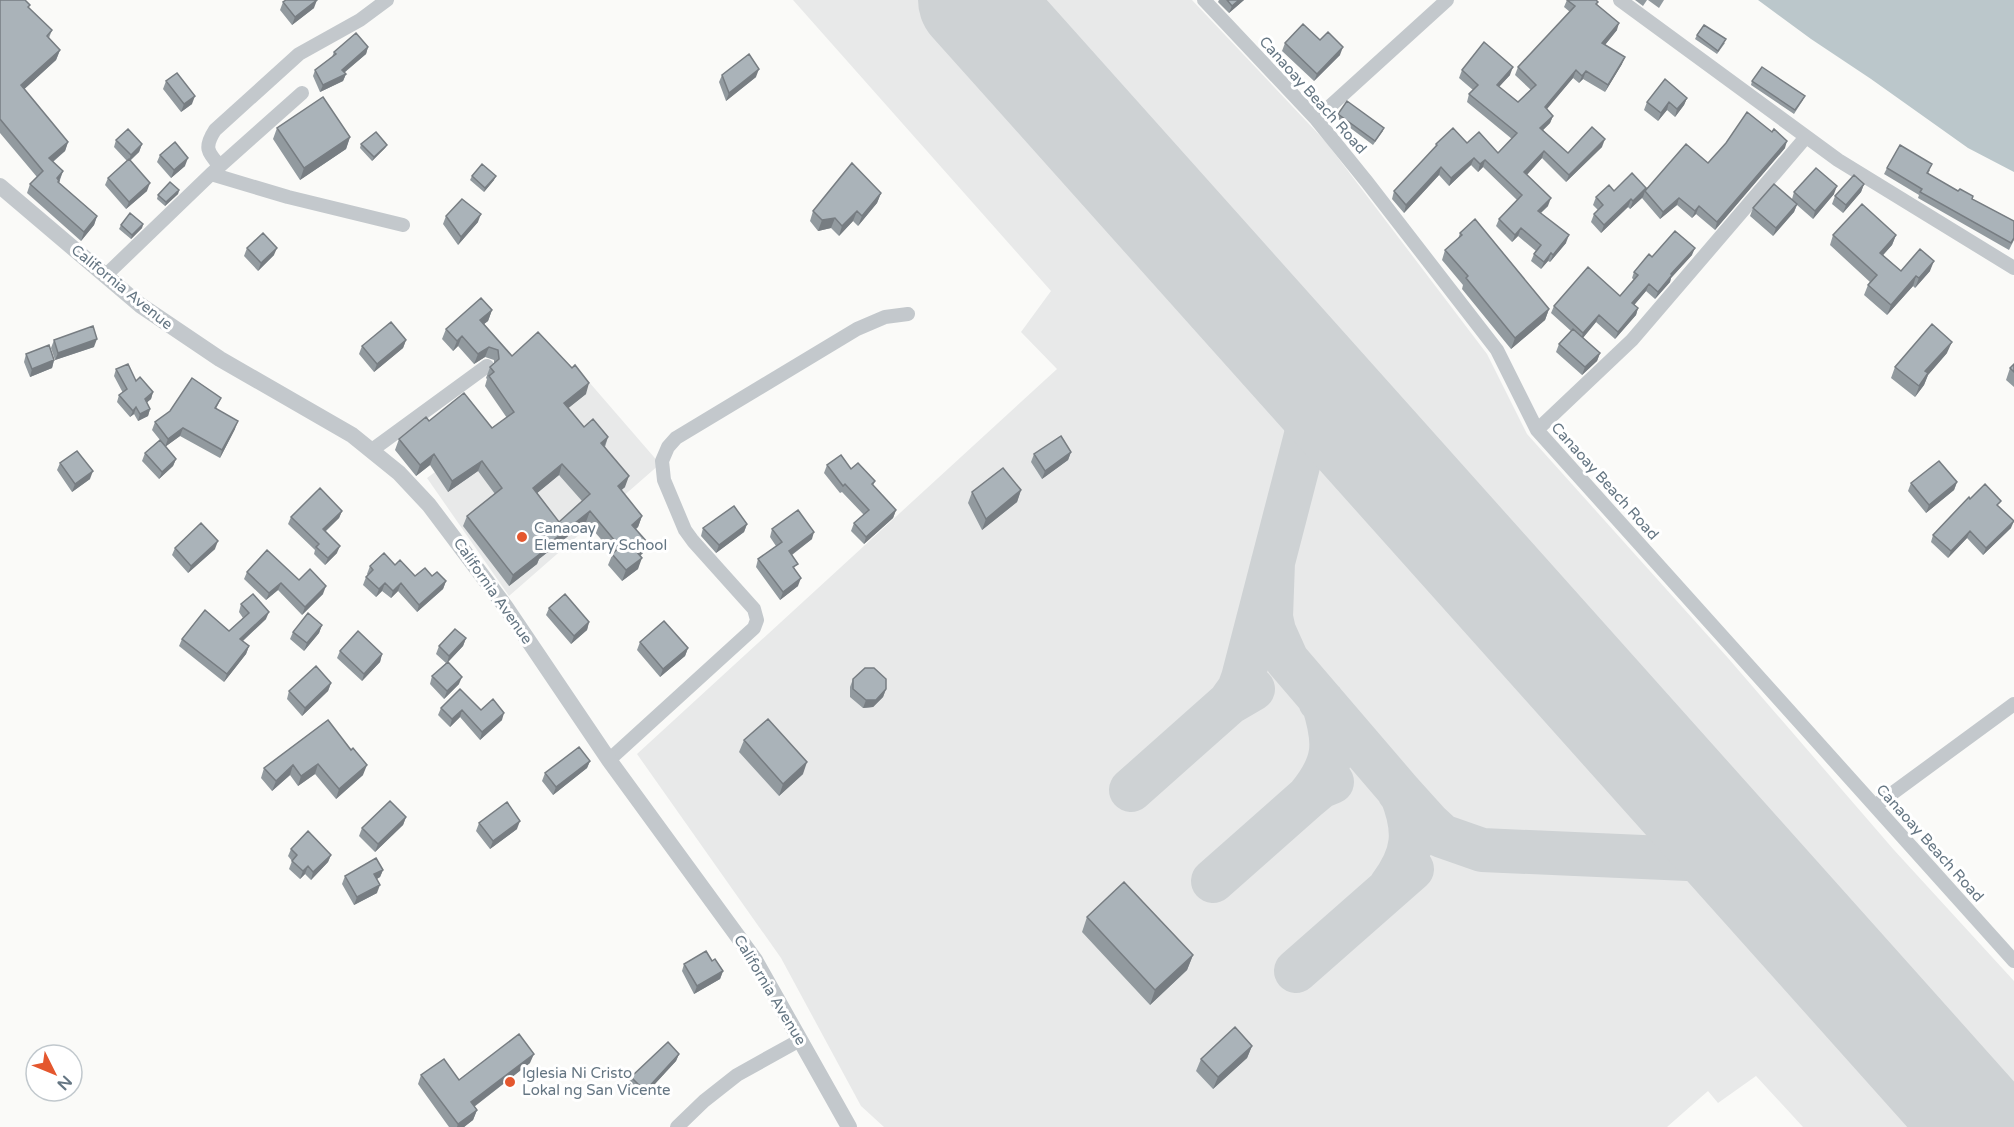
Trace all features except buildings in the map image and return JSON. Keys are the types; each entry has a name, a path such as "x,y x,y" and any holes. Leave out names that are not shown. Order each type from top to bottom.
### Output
{"street":[{"path":"387,0 360,20 299,54 215,130 209,140 208,148 216,170 288,197 403,225"},
{"name":"Canaoay Beach Road","path":"1204,0 1316,120 1497,350 1537,430 2014,961"},
{"path":"1316,120 1448,0"},
{"path":"1620,0 1838,160 2014,268"},
{"path":"105,276 216,170 302,93"},
{"path":"1537,430 1632,340 1806,137"},
{"name":"California Avenue","path":"0,186 140,305 220,359 352,435 399,473 451,532 505,606 609,760 755,960 849,1127"},
{"path":"609,760 754,628 757,620 754,609 712,564 685,530 664,480 662,461 668,447 676,438 857,329 885,317 908,314"},
{"path":"372,450 487,366"},
{"path":"1875,806 2014,704"},
{"path":"677,1127 737,1075 800,1040"}],"shaded area":[{"path":"793,0 1192,0 1326,142 1487,354 1527,434 1728,658 1894,850 2014,981 2014,1127 1803,1127 1756,1076 1718,1103 1708,1091 1667,1127 884,1127 861,1106 781,958 637,754 1057,369 1021,332 1051,291"},
{"path":"1758,0 2014,0 2014,172 1968,148"},
{"name":"Canaoay Elementary School","path":"576,367 660,464 509,596 427,478"}],"taxiway":[{"path":"1229,703 1239,689 1243,678 1306,435 1306,394 1291,356"},
{"path":"1306,435 1319,419 1332,415 1346,422 1361,434"},
{"path":"1273,562 1271,617 1274,631 1287,660 1401,793 1442,836 1482,850 1710,860 1742,869 1784,907"},
{"path":"1131,790 1229,703 1253,689"},
{"path":"1308,797 1324,774 1331,752 1330,729 1323,702 1320,701"},
{"path":"1213,881 1320,787 1332,782"},
{"path":"1390,887 1404,864 1410,842 1409,819 1399,792"},
{"path":"1693,805 1711,828 1715,843 1712,849 1693,859"},
{"path":"1296,971 1412,869"}],"runway":[{"path":"973,0 1981,1127"}],"place":[{"name":"Canaoay Elementary School","path":"522,537"},
{"name":"Iglesia Ni Cristo Lokal ng San Vicente","path":"510,1082"}]}
